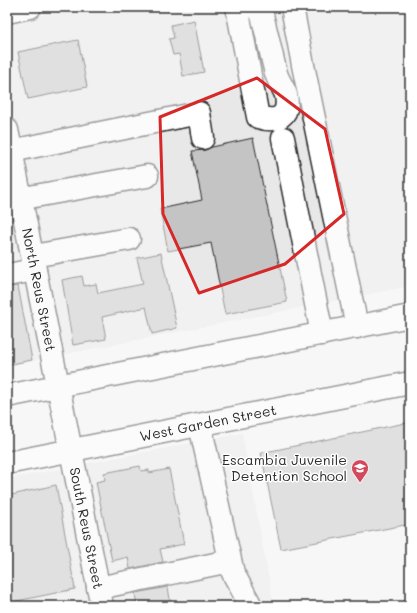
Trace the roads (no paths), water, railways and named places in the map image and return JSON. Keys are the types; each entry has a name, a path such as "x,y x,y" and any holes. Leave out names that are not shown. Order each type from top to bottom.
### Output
{"main road":[{"path":"7,12 30,7"},
{"path":"237,7 258,116 270,120 278,119 283,114 286,106 286,94 277,78 262,15 257,7"},
{"path":"292,7 302,65 357,327"},
{"path":"10,161 199,113 203,138"},
{"name":"North Reus Street","path":"7,130 14,200 34,263 71,450"},
{"path":"283,138 322,334"},
{"path":"14,200 147,176"},
{"path":"7,275 34,263 129,239"},
{"path":"7,396 410,316"},
{"name":"West Garden Street","path":"7,463 410,383"},
{"path":"200,425 233,573 251,606"},
{"name":"South Reus Street","path":"71,450 100,597"},
{"path":"100,597 230,560"}],"place":[{"name":"Escambia Juvenile Detention School","path":"360,483"}]}
